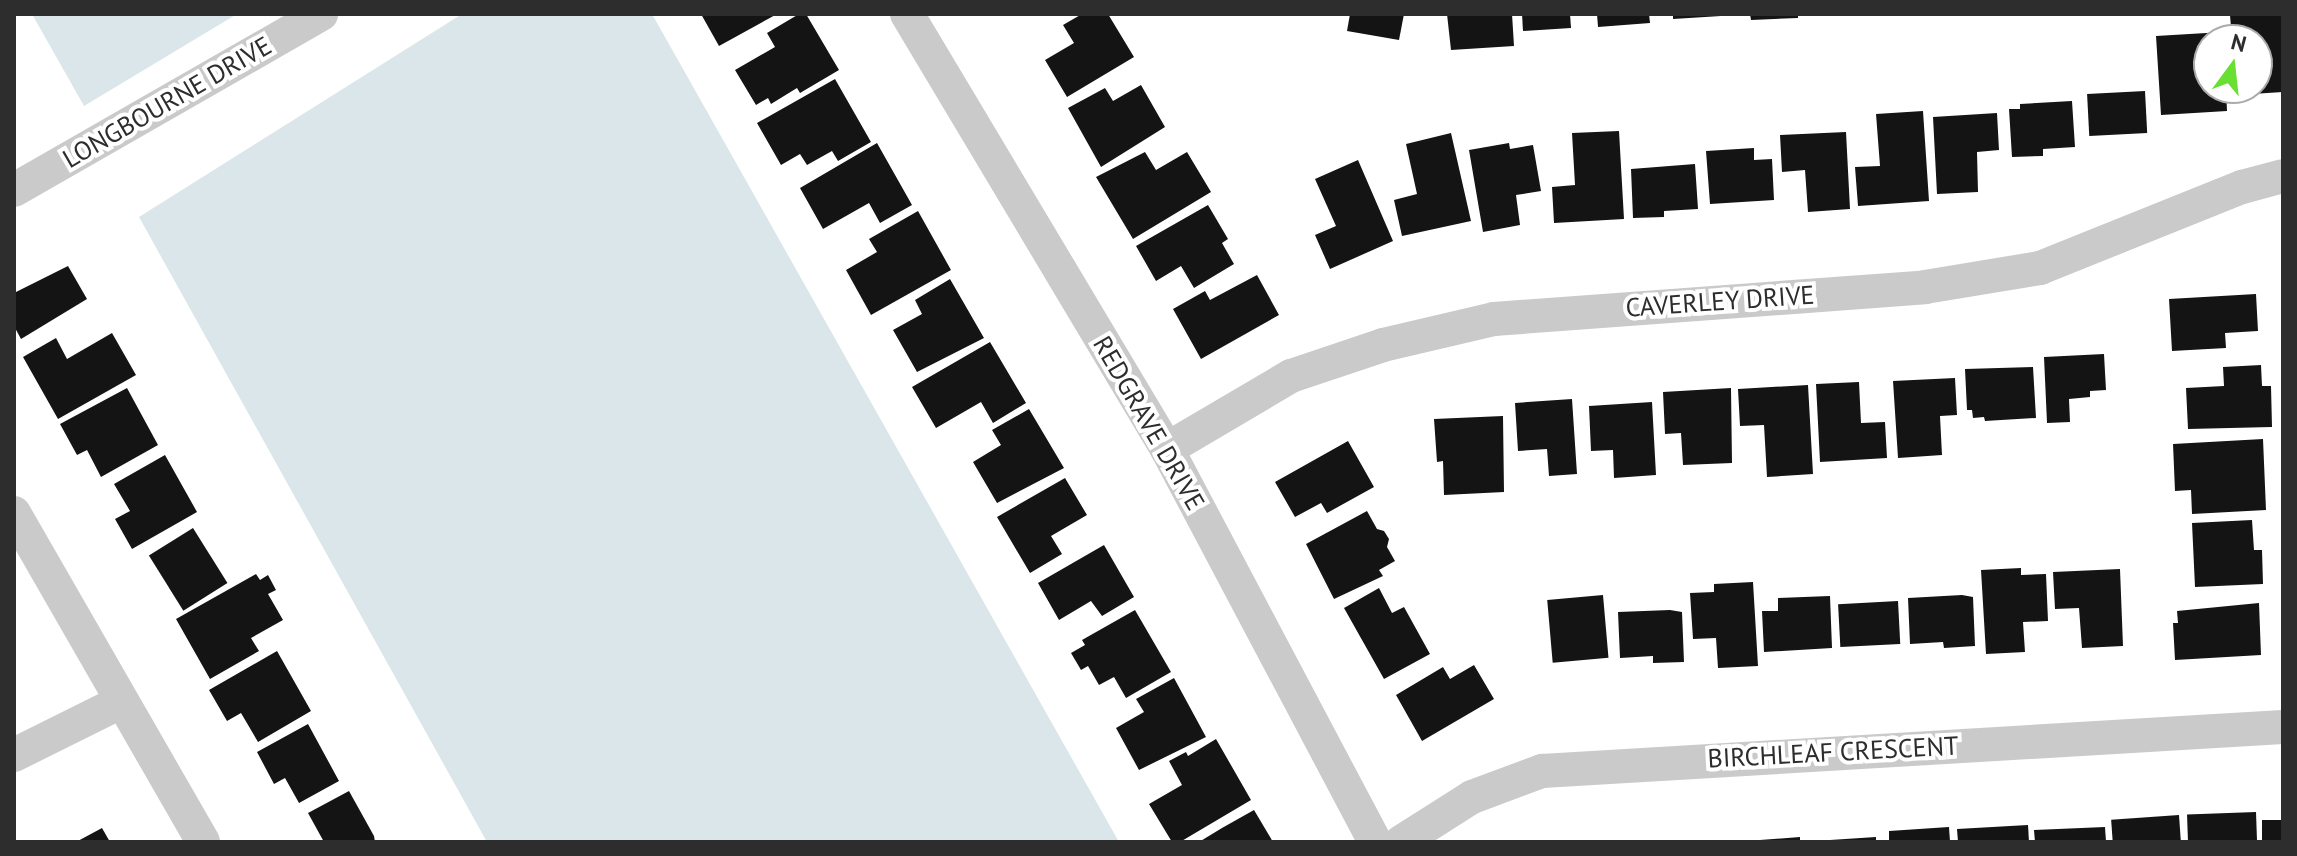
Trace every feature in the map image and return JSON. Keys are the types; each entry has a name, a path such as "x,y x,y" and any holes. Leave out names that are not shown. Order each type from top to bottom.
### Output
{"street":[{"name":"LONGBOURNE DRIVE","path":"14,190 321,14"},
{"name":"REDGRAVE DRIVE","path":"907,14 1167,449 1375,842"},
{"name":"CAVERLEY DRIVE","path":"1167,449 1291,376 1383,345 1507,318 1925,287 2040,268 2242,187 2283,176"},
{"path":"14,513 203,842"},
{"path":"14,755 121,702"},
{"name":"BIRCHLEAF CRESCENT","path":"1401,842 1472,797 1542,771 2283,727"}],"shaded area":[{"path":"32,14 237,14 84,106"},
{"path":"462,14 652,14 1119,842 487,842 139,217"}],"building":[{"path":"701,14 777,14 719,46"},
{"path":"799,14 806,14 839,70 800,93 797,88 771,104 768,98 756,105 735,70 775,47 767,33"},
{"path":"1082,14 1108,14 1134,57 1067,97 1045,60 1074,43 1063,25"},
{"path":"1350,14 1404,14 1399,40 1347,31"},
{"path":"1447,14 1512,14 1514,46 1451,50"},
{"path":"1522,14 1570,14 1571,28 1523,31"},
{"path":"1597,14 1649,14 1650,23 1598,27"},
{"path":"1673,14 1721,14 1721,16 1673,19"},
{"path":"1750,14 1798,14 1798,18 1751,20"},
{"path":"2283,14 2283,92 2273,93 2273,24 2231,24 2230,15"},
{"path":"2193,34 2193,104 2227,104 2227,111 2161,115 2156,36"},
{"path":"835,79 871,142 838,161 832,151 807,165 800,154 781,165 757,123"},
{"path":"1141,85 1165,127 1101,167 1068,108 1105,88 1113,101"},
{"path":"2145,91 2147,133 2089,136 2087,94"},
{"path":"2072,101 2075,147 2043,149 2043,156 2012,157 2009,109 2020,109 2020,104"},
{"path":"1923,111 1929,201 1858,206 1855,167 1880,166 1876,114"},
{"path":"1997,113 1999,150 1977,152 1978,192 1937,194 1933,117"},
{"path":"1619,131 1624,219 1554,223 1552,187 1575,185 1572,133"},
{"path":"1846,132 1850,209 1808,212 1805,170 1782,172 1780,135"},
{"path":"1451,133 1471,221 1402,236 1394,200 1417,194 1406,144"},
{"path":"877,143 912,205 880,223 869,203 823,229 800,188"},
{"path":"1509,143 1510,149 1533,145 1541,191 1516,195 1520,225 1483,232 1469,150"},
{"path":"1754,148 1754,160 1772,159 1774,200 1710,204 1706,151"},
{"path":"1145,152 1156,170 1187,152 1211,192 1133,239 1096,177"},
{"path":"1358,160 1393,241 1330,269 1315,235 1336,226 1315,179"},
{"path":"1695,164 1698,209 1664,211 1664,217 1633,218 1631,169"},
{"path":"1208,205 1228,239 1222,243 1234,264 1194,288 1181,266 1156,281 1136,246"},
{"path":"918,211 951,270 871,315 846,270 877,252 869,239"},
{"path":"68,266 87,299 21,339 14,326 14,293"},
{"path":"1257,275 1279,315 1201,359 1173,309 1205,291 1210,300"},
{"path":"950,279 984,338 917,372 893,330 922,314 915,300"},
{"path":"2256,294 2258,331 2225,333 2226,348 2172,351 2169,299"},
{"path":"112,333 136,375 58,419 23,357 56,338 67,359"},
{"path":"990,342 1026,403 993,423 981,402 936,428 912,387"},
{"path":"2104,354 2106,390 2090,391 2090,397 2069,399 2070,422 2047,423 2044,357"},
{"path":"2261,365 2262,386 2271,386 2272,427 2188,429 2186,388 2224,386 2223,367"},
{"path":"2033,367 2036,418 1985,421 1984,417 1973,418 1972,410 1967,410 1965,369"},
{"path":"1955,378 1957,415 1940,416 1942,455 1898,458 1893,381"},
{"path":"1859,382 1861,423 1885,422 1887,458 1820,462 1816,384"},
{"path":"1808,385 1813,474 1767,477 1764,425 1740,426 1738,389"},
{"path":"127,388 158,445 101,477 87,450 77,455 60,424"},
{"path":"1731,388 1732,463 1683,465 1681,433 1665,434 1663,392"},
{"path":"1572,399 1577,474 1549,476 1547,449 1518,451 1515,403"},
{"path":"1652,402 1656,475 1614,478 1613,450 1591,451 1589,406"},
{"path":"1029,409 1064,468 997,503 973,462 1001,445 992,430"},
{"path":"1503,416 1504,492 1444,495 1443,461 1437,462 1434,419"},
{"path":"2263,439 2266,510 2192,514 2191,490 2175,491 2173,444"},
{"path":"1348,441 1374,487 1327,513 1321,503 1295,517 1275,482"},
{"path":"165,455 197,512 132,549 115,519 130,511 114,484"},
{"path":"1065,478 1087,515 1051,536 1062,554 1030,573 997,517"},
{"path":"1367,511 1377,529 1384,531 1389,539 1387,547 1395,561 1379,570 1383,576 1334,599 1306,544"},
{"path":"2252,520 2254,550 2262,550 2263,584 2195,587 2192,523"},
{"path":"193,528 227,583 183,611 149,556"},
{"path":"1104,545 1134,597 1102,616 1091,601 1059,620 1038,583"},
{"path":"2021,568 2021,575 2046,574 2048,621 2023,622 2025,652 1986,654 1981,570"},
{"path":"2120,569 2123,646 2082,648 2079,608 2055,609 2053,572"},
{"path":"256,574 260,580 268,575 276,590 268,594 283,620 251,638 259,651 210,679 176,619"},
{"path":"1753,582 1758,666 1718,668 1716,638 1693,639 1690,593 1714,592 1714,584"},
{"path":"1379,588 1392,613 1404,607 1430,654 1384,679 1344,608"},
{"path":"1603,595 1608,658 1553,663 1547,600"},
{"path":"1830,596 1832,648 1764,652 1762,611 1778,611 1778,598"},
{"path":"1973,597 1975,646 1944,648 1943,642 1910,644 1908,598"},
{"path":"1898,601 1900,644 1840,647 1838,604"},
{"path":"2259,603 2261,655 2175,660 2173,623 2178,623 2177,611"},
{"path":"1135,610 1171,672 1126,698 1114,677 1099,685 1088,666 1081,670 1071,653 1085,645 1082,640"},
{"path":"1618,612 1682,612 1684,662 1653,663 1653,656 1620,658"},
{"path":"277,651 311,711 258,742 241,713 227,721 209,690"},
{"path":"1474,665 1494,699 1422,741 1396,695 1443,667 1450,679"},
{"path":"1174,678 1206,737 1139,770 1116,728 1144,712 1136,699"},
{"path":"308,724 339,781 299,803 285,778 274,784 257,752"},
{"path":"1216,739 1251,800 1180,842 1172,842 1149,804 1182,785 1169,761 1186,752 1188,756"},
{"path":"349,791 375,842 324,842 308,813"},
{"path":"1254,810 1273,842 1199,842 1222,828"},
{"path":"2256,812 2257,842 2188,842 2187,814"},
{"path":"2179,815 2181,842 2113,842 2111,820"},
{"path":"2262,820 2283,820 2283,842 2262,842"},
{"path":"2028,825 2029,842 1958,842 1957,829"},
{"path":"1949,827 1950,842 1889,842 1889,831"},
{"path":"2105,827 2106,842 2035,842 2034,830"},
{"path":"102,828 110,842 76,842"},
{"path":"1800,837 1800,842 1760,842 1760,840"},
{"path":"1876,837 1876,842 1830,842 1830,840"}]}
